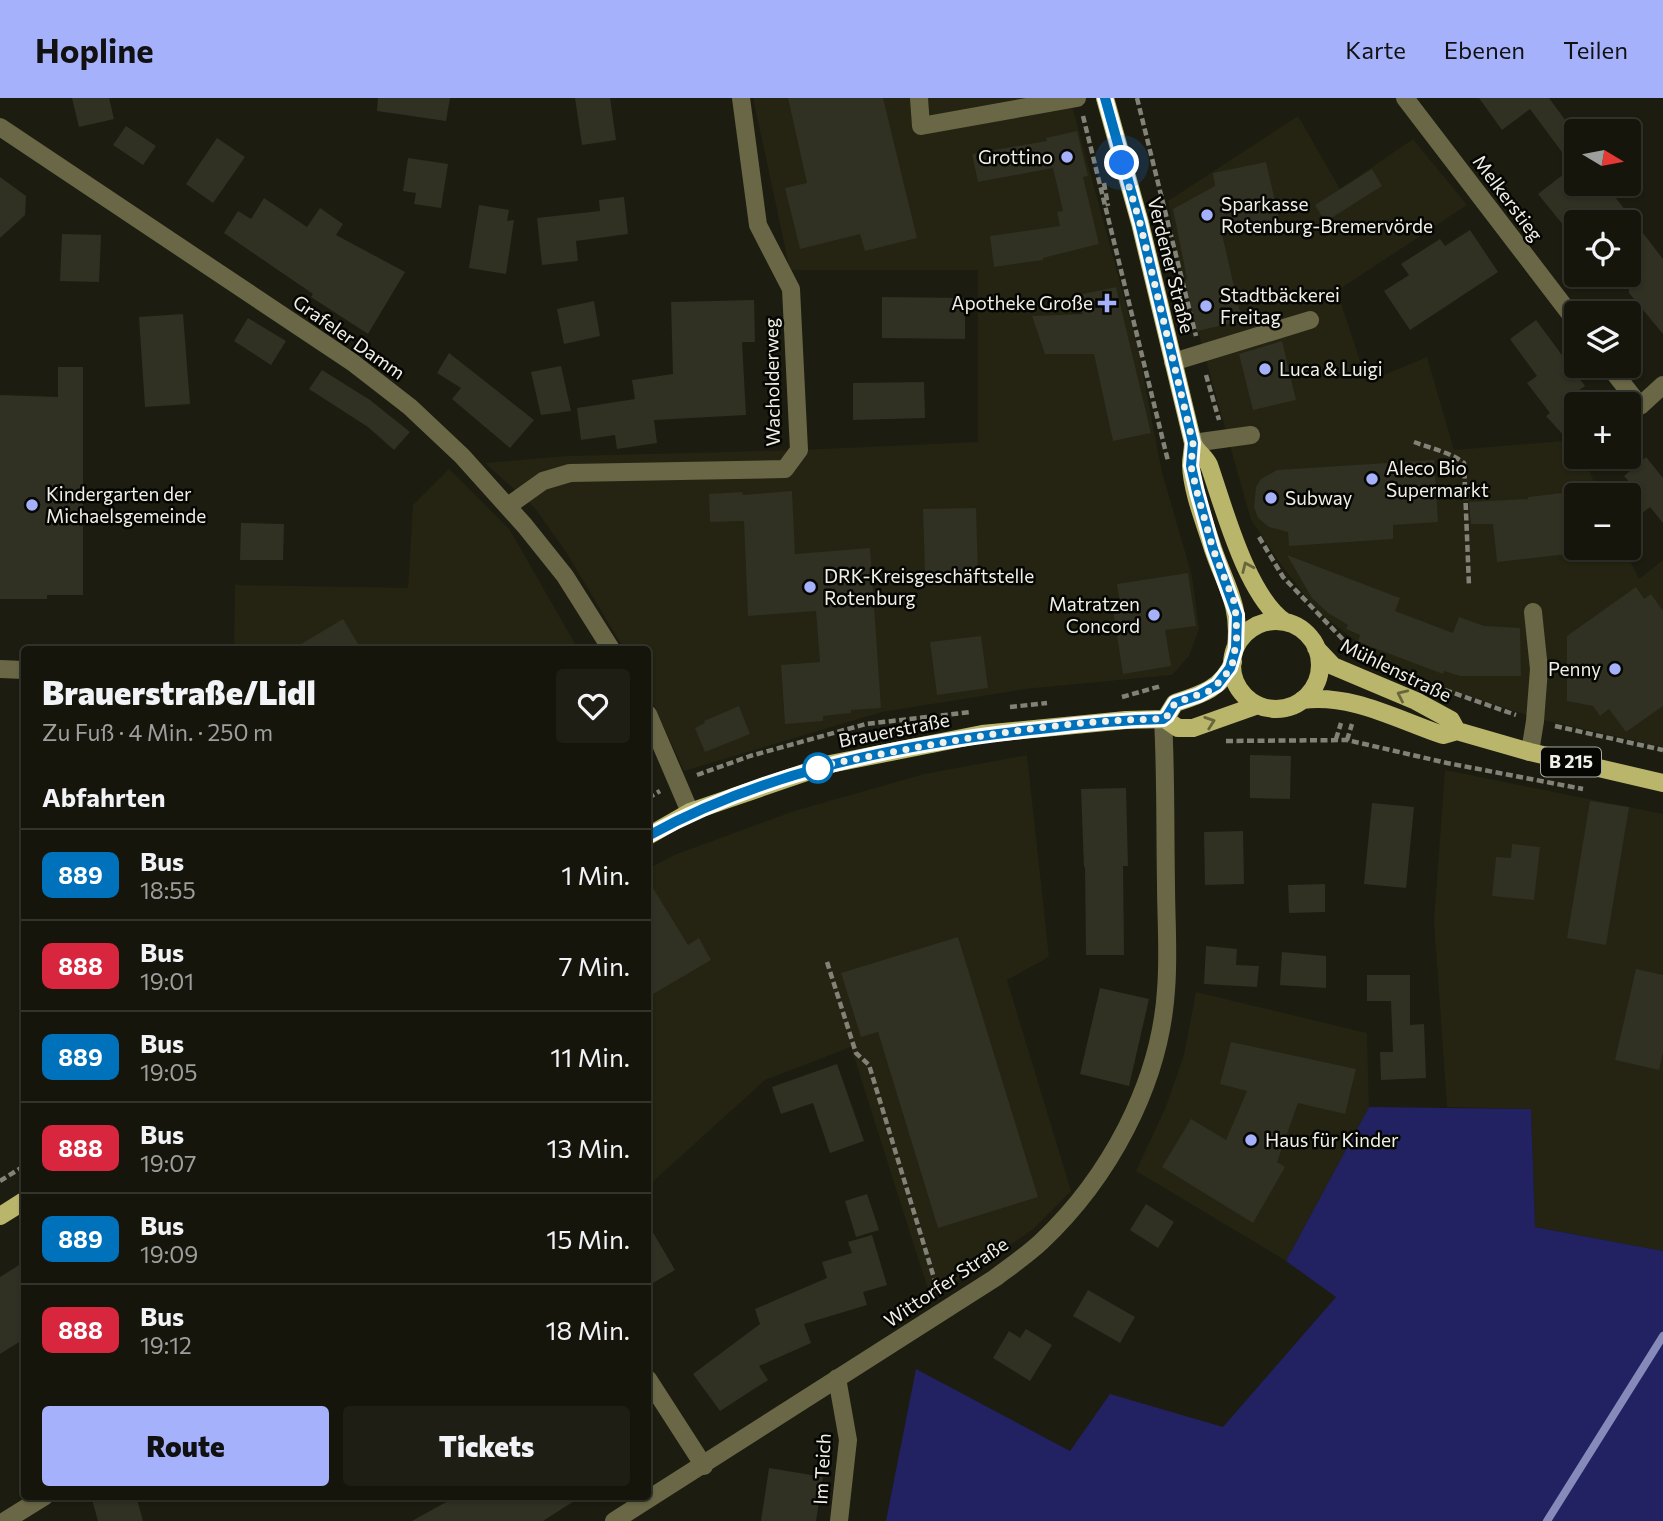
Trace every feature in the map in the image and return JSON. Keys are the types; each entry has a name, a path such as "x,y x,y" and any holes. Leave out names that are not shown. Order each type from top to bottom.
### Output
{"main road":[{"name":"Verdener Straße","path":"1105,98 1134,201 1193,443 1191,466 1197,492 1213,549 1237,615 1234,655"},
{"name":"Verdener Straße","path":"1193,443 1208,462 1223,510 1255,583 1266,603 1285,622"},
{"path":"1163,719 1175,703 1199,695 1217,685 1228,673 1234,655 1242,638 1256,626 1270,622 1285,622 1306,633 1316,648 1320,663 1318,678 1303,700 1285,708 1258,705 1238,687 1233,673 1234,655"},
{"name":"Mühlenstraße","path":"1316,648 1328,663 1339,670 1416,701 1451,720 1457,731"},
{"name":"Mühlenstraße","path":"1303,700 1325,698 1348,701 1443,735 1457,731 1530,752 1663,783"},
{"name":"Brauerstraße","path":"651,834 690,812 830,764 982,734 1126,720 1163,719 1178,728 1193,727 1258,705"},
{"path":"0,1216 21,1203"}],"street":[{"name":"Wacholderweg","path":"508,506 543,481 570,473 785,469 799,450 791,289 758,225 741,98"},
{"path":"919,98 921,126 1079,105"},
{"name":"Melkerstieg","path":"1405,98 1564,306"},
{"name":"Grafeler Damm","path":"0,127 352,362 418,415 454,448 508,506 565,576 609,646"},
{"path":"1173,362 1310,320"},
{"path":"1618,378 1640,406 1663,385"},
{"path":"1193,443 1251,435"},
{"path":"1530,752 1539,670 1533,612"},
{"path":"0,669 21,670"},
{"name":"Wittorfer Straße","path":"651,1498 995,1278 1041,1242 1101,1170 1125,1131 1143,1090 1158,1045 1166,990 1163,719"},
{"path":"651,721 690,812"},
{"name":"Im Teich","path":"836,1378 848,1440 839,1521"},
{"path":"651,1384 704,1466"},
{"path":"5,1521 39,1500"},
{"name":"Wittorfer Straße","path":"614,1521 648,1500"}],"path":[{"path":"1079,105 1169,462"},
{"path":"1414,442 1446,455 1454,455 1464,463 1469,586"},
{"path":"1283,577 1361,657"},
{"path":"1346,740 1587,790"},
{"path":"827,962 856,1053 869,1065 944,1311"},
{"path":"0,1181 21,1168"}],"shaded area":[{"path":"753,98 1070,98 1138,349 1162,472 1192,576 1199,629 1189,656 1172,675 1025,689 882,712 684,771 651,700 651,646 622,646 566,552 534,507 485,463 568,456 978,442 978,270 790,270"},
{"path":"1298,116 1340,189 1413,139 1467,205 1337,291 1367,382 1427,357 1454,450 1564,441 1564,469 1588,469 1595,483 1564,483 1564,560 1630,560 1639,579 1663,560 1663,747 1539,719 1426,683 1372,653 1318,612 1251,520 1180,268 1168,201"},
{"path":"449,469 510,530 576,646 234,646 235,585 408,588 413,505"},
{"path":"1027,755 1049,957 1007,980 1071,1191 1032,1230 931,1299 851,1047 765,1080 651,1183 651,867 674,855 794,811 924,774"},
{"path":"1445,770 1663,814 1663,1251 1535,1227 1531,1109 1447,1107 1434,921"},
{"name":"Haus für Kinder","path":"1196,992 1367,1033 1369,1107 1286,1261 1136,1171 1165,1109 1184,1055"},
{"path":"1369,1107 1531,1109 1535,1227 1663,1251 1663,1521 886,1521 916,1369 1070,1451 1110,1394 1223,1427 1336,1297 1286,1261"}],"building":[{"path":"72,98 109,98 114,119 79,127"},
{"path":"378,98 450,98 446,121 377,111"},
{"path":"575,98 610,98 616,140 582,145"},
{"path":"788,98 883,98 917,238 865,251 860,234 800,249 785,188 807,183"},
{"path":"1479,98 1549,98 1564,119 1564,155 1530,109 1502,130"},
{"path":"126,126 156,146 143,165 113,145"},
{"path":"1077,131 1088,176 1083,177 1099,244 1043,260 994,267 990,236 1060,226 1057,212 1063,211 1053,168 978,182 972,154 1047,141 1046,138"},
{"path":"217,138 245,157 213,203 186,184"},
{"path":"408,158 448,164 441,208 414,204 416,193 403,191"},
{"path":"1266,162 1280,222 1222,234 1242,321 1197,331 1173,209 1215,186 1213,173"},
{"path":"1372,169 1382,186 1325,222 1315,205"},
{"path":"1564,174 1564,196 1614,196 1625,210 1564,210 1564,226 1538,194"},
{"path":"0,177 26,196 25,215 0,238"},
{"path":"624,197 628,234 576,241 578,261 542,265 537,218 600,211 599,200"},
{"path":"264,198 307,227 320,208 343,224 336,235 405,272 368,334 311,297 313,294 224,233 238,211 251,219"},
{"path":"479,205 509,210 507,221 514,220 506,274 469,268"},
{"path":"1470,230 1498,272 1410,330 1384,291 1409,275 1401,264 1440,239 1445,246"},
{"path":"1641,231 1663,259 1663,334 1641,307 1641,301 1636,301 1629,293 1629,287 1641,287"},
{"path":"62,234 101,235 99,282 60,281"},
{"path":"1116,287 1151,433 1113,441 1094,354 1045,354 1032,316 1083,314 1078,295"},
{"path":"882,297 965,298 965,339 882,338"},
{"path":"754,300 755,342 742,342 746,415 654,420 657,443 617,449 615,435 581,440 577,408 635,399 632,380 673,374 671,302"},
{"path":"594,301 600,336 564,344 557,309"},
{"path":"183,314 190,404 145,407 139,317"},
{"path":"248,318 286,341 271,365 234,341"},
{"path":"1536,320 1564,358 1564,378 1579,378 1585,386 1576,392 1564,392 1564,436 1546,416 1550,413 1527,383 1537,376 1510,339"},
{"path":"1282,341 1296,400 1253,410 1239,354"},
{"path":"449,353 534,420 510,448 452,399 461,388 437,373"},
{"path":"561,366 571,411 541,415 531,372"},
{"path":"58,367 83,367 83,595 47,595 47,599 0,599 0,395 58,397"},
{"path":"322,370 370,400 410,432 394,450 368,427 309,389"},
{"path":"924,382 925,418 853,420 853,383"},
{"path":"1646,457 1663,478 1663,523 1650,507 1641,514 1641,483 1630,483 1624,476 1632,469 1641,469 1641,461"},
{"path":"1434,460 1438,522 1393,525 1393,539 1289,546 1288,532 1269,527 1258,518 1254,507 1256,487 1261,479 1277,470"},
{"name":"DRK-Kreisgeschäftstelle Rotenburg","path":"792,491 795,554 870,548 881,708 851,710 851,713 823,716 823,721 785,724 781,665 820,662 816,611 748,616 744,521 710,522 709,494 742,492 743,495"},
{"path":"1562,493 1564,554 1497,562 1493,524 1471,524 1469,502"},
{"path":"976,508 978,574 925,576 923,509"},
{"path":"241,523 284,524 283,560 240,560"},
{"path":"1287,555 1400,598 1395,611 1453,633 1459,617 1484,626 1520,628 1521,676 1460,676 1444,671 1443,674 1358,642 1360,635 1346,629 1348,625 1328,613 1312,598"},
{"name":"Matratzen Concord","path":"1188,573 1196,626 1165,630 1171,666 1123,674 1112,604 1120,602 1117,584"},
{"name":"Penny","path":"1636,587 1644,599 1651,594 1663,611 1663,706 1626,732 1609,709 1600,716 1593,706 1567,701 1567,636"},
{"path":"343,619 359,646 298,646"},
{"path":"981,636 988,688 937,695 930,642"},
{"path":"739,706 750,734 705,752 695,728 705,723 704,721"},
{"path":"1250,755 1291,756 1290,799 1250,798"},
{"path":"1126,788 1128,866 1123,866 1124,955 1086,955 1081,789"},
{"path":"1590,801 1629,807 1606,945 1567,938"},
{"path":"1372,803 1414,807 1406,888 1364,884"},
{"path":"1243,831 1244,884 1205,885 1204,832"},
{"path":"1512,844 1540,847 1534,900 1492,896 1496,857 1511,858"},
{"path":"1325,884 1325,912 1289,913 1288,885"},
{"path":"651,885 688,945 699,938 711,960 651,995"},
{"path":"958,937 1038,1197 938,1228 878,1032 861,1037 841,973"},
{"path":"1206,946 1237,949 1236,965 1259,966 1257,987 1204,984"},
{"path":"1282,952 1326,956 1326,988 1280,985"},
{"path":"1636,969 1663,975 1663,1052 1659,1070 1615,1060"},
{"path":"1367,975 1410,975 1410,1025 1424,1024 1426,1078 1381,1080 1380,1052 1393,1052 1391,1001 1367,1001"},
{"path":"1100,988 1149,999 1129,1086 1080,1074"},
{"path":"1231,1042 1356,1069 1345,1114 1298,1103 1277,1162 1285,1167 1253,1223 1162,1167 1191,1119 1226,1140 1247,1091 1220,1084"},
{"path":"837,1064 864,1141 830,1153 813,1103 781,1114 772,1087"},
{"path":"867,1194 879,1230 856,1237 845,1201"},
{"path":"1146,1204 1174,1222 1158,1248 1130,1230"},
{"path":"651,1229 675,1270 651,1284"},
{"path":"872,1235 887,1285 863,1292 867,1305 804,1324 811,1343 759,1366 768,1380 720,1411 693,1374 760,1324 755,1309 827,1278 822,1262 852,1253 848,1242"},
{"path":"21,1264 21,1341 0,1354 0,1277"},
{"path":"1088,1290 1135,1317 1120,1343 1073,1316"},
{"path":"1026,1329 1052,1345 1030,1381 993,1358 1009,1331 1020,1338"},
{"path":"769,1468 823,1477 816,1521 761,1521"},
{"path":"92,1500 137,1500 143,1521 98,1521"},
{"path":"450,1500 576,1500 543,1521 412,1521"}],"waterway":[{"path":"1547,1521 1663,1336"}],"bus line":[{"name":"889","path":"651,834 690,812 830,764 982,734 1163,719 1175,703 1213,688 1228,673 1236,648 1238,628 1235,604 1213,549 1197,492 1191,466 1193,443 1140,223 1105,98"}],"place":[{"name":"Grottino","path":"1067,157"},
{"name":"Sparkasse Rotenburg-Bremervörde","path":"1207,215"},
{"name":"Apotheke Große","path":"1107,303"},
{"name":"Stadtbäckerei Freitag","path":"1206,306"},
{"name":"Luca & Luigi","path":"1265,369"},
{"name":"Aleco Bio Supermarkt","path":"1372,479"},
{"name":"Subway","path":"1271,498"},
{"name":"Kindergarten der Michaelsgemeinde","path":"32,505"},
{"name":"DRK-Kreisgeschäftstelle Rotenburg","path":"810,587"},
{"name":"Matratzen Concord","path":"1154,615"},
{"name":"Penny","path":"1615,669"},
{"name":"Haus für Kinder","path":"1251,1140"}],"route":[{"path":"818,768 807,772 830,764 982,734 1163,719 1175,703 1209,691 1217,685 1230,668 1238,628 1235,604 1213,549 1197,492 1191,466 1193,443 1140,223 1122,163"}]}
